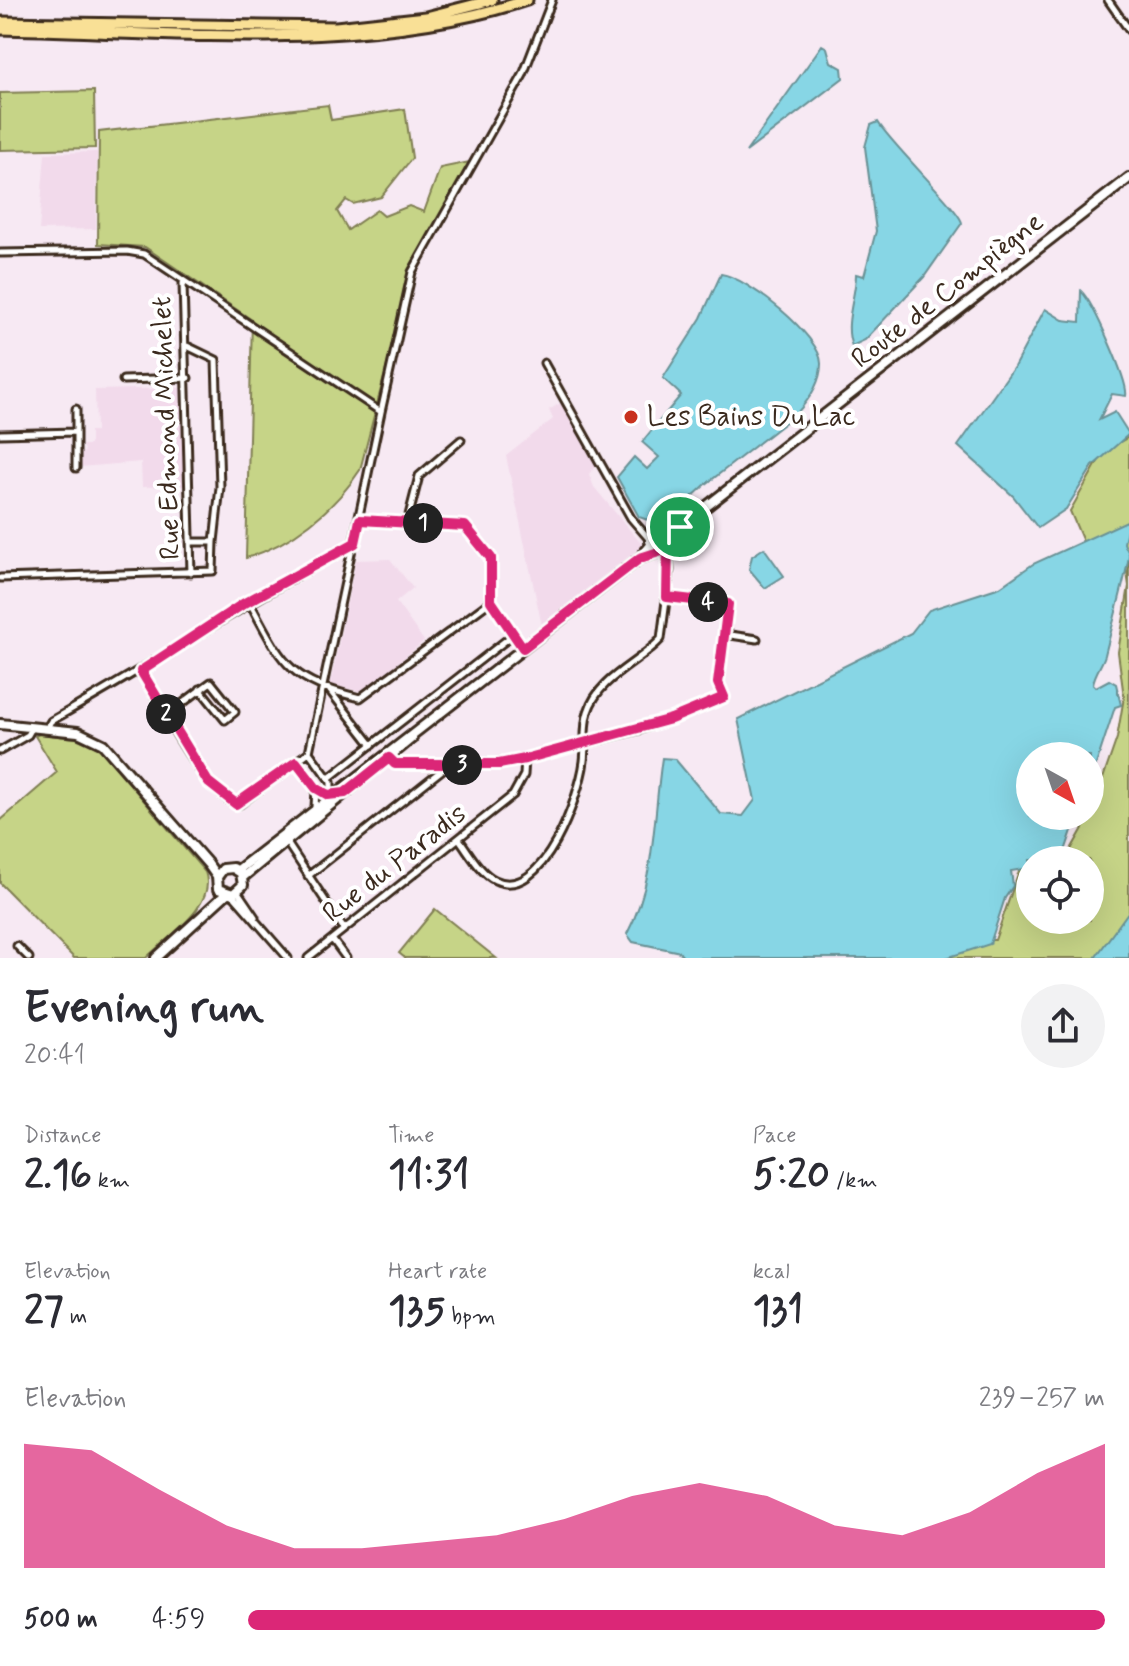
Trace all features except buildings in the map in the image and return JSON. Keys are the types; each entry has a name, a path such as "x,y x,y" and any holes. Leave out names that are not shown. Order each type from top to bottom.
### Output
{"highway":[{"path":"0,22 336,27 426,17 492,0"},
{"path":"0,29 331,36 426,25 527,0"}],"main road":[{"name":"Route de Compiègne","path":"659,543 1129,178"},
{"path":"156,958 201,914 229,892 240,873 282,837 659,543"},
{"path":"0,724 78,732 103,744 229,892"},
{"path":"318,808 331,794 346,788"},
{"path":"208,864 240,873"},
{"path":"217,877 223,869"}],"street":[{"path":"1108,0 1129,30"},
{"path":"141,671 208,782 236,804 309,752 327,690 381,412 412,272 523,75 551,2"},
{"path":"0,253 127,251 144,254 381,412"},
{"name":"Rue Edmond Michelet","path":"183,282 191,573"},
{"path":"0,578 213,571 220,487 216,360 187,346"},
{"path":"459,839 497,881 516,883 535,872 550,854 569,810 581,775 588,711 596,695 608,681 661,639 669,563 659,543 631,518 544,363"},
{"path":"123,380 188,378"},
{"path":"76,409 76,468"},
{"path":"0,434 76,432"},
{"path":"407,523 419,476 461,440"},
{"path":"360,520 465,526 491,558 491,601 523,648"},
{"path":"191,542 214,542"},
{"path":"47,728 51,721 141,671 249,601 355,543"},
{"path":"387,756 395,764 448,765 525,759 671,719 724,697 718,683 728,604 667,597"},
{"path":"249,601 281,659 298,676 327,690 360,698 491,601"},
{"path":"330,780 514,634"},
{"path":"724,634 757,639"},
{"path":"167,716 200,689 211,682 235,712 225,720 200,689"},
{"path":"327,690 372,745"},
{"path":"0,751 28,735 32,727"},
{"path":"309,752 330,780 346,788"},
{"name":"Rue du Paradis","path":"308,958 513,795 524,775 525,759"},
{"path":"296,762 316,788 331,794 330,780"},
{"path":"308,876 448,765"},
{"path":"316,788 318,808"},
{"path":"282,837 344,929"},
{"path":"229,892 288,958"},
{"path":"332,939 346,958"},
{"path":"17,946 29,958"}],"shaded area":[{"path":"97,152 96,229 39,230 45,153"},
{"path":"181,388 184,486 142,487 141,462 79,467 79,453 85,452 82,445 90,445 90,431 96,431 95,390"},
{"path":"562,402 596,466 589,474 594,487 644,547 542,626 506,456 553,419 549,410"},
{"path":"390,559 413,588 396,602 424,641 363,692 330,685 356,560"}],"green space":[{"path":"94,91 95,148 0,150 0,93"},
{"path":"328,105 331,120 405,109 412,158 381,197 353,204 346,200 337,211 348,230 377,210 384,216 409,206 424,212 440,168 470,162 413,264 360,470 338,499 310,524 280,544 246,558 252,320 145,247 98,244 99,132"},
{"path":"1129,437 1129,586 1121,530 1084,544 1070,511 1104,451"},
{"path":"1129,586 1129,958 944,958 971,940 995,940 1016,879 1016,934 1104,934 1104,846 1073,846 1082,830 1104,830 1104,776 1117,738 1124,697 1118,652"},
{"path":"35,736 76,738 99,748 205,872 207,884 198,908 146,958 74,958 0,883 0,821 57,772"},
{"path":"435,909 496,958 405,958 399,953"}],"water":[{"path":"822,45 827,48 831,62 842,68 843,78 746,152"},
{"path":"878,122 962,223 924,277 865,340 852,346 849,320 856,274 864,276 876,231 865,147 871,125"},
{"path":"721,274 748,286 797,324 818,353 821,364 819,378 796,414 705,485 662,525 639,517 617,477 634,457 647,469 659,457 642,442 681,395 663,378 701,318"},
{"path":"1081,291 1101,326 1125,388 1126,396 1112,394 1099,420 1115,412 1129,434 1093,466 1066,509 1038,528 1013,496 958,446 1014,367 1045,309 1063,320 1080,322"},
{"path":"1129,520 1124,543 1129,554 1126,572 1105,655 1093,684 1096,687 1109,680 1116,684 1121,705 1115,707 1103,742 1016,742 1016,830 1072,830 1067,846 1016,846 1016,870 1011,871 1013,886 1005,898 990,944 946,958 683,958 680,952 633,942 627,934 648,870 662,758 675,759 721,814 743,816 755,800 738,719 911,633 929,610 1000,587 1033,564"},
{"path":"764,548 784,576 765,588 749,569 752,556"},
{"path":"1129,911 1129,958 1095,958"}],"place":[{"name":"Les Bains Du Lac","path":"631,417"}],"route":[{"path":"680,527 663,534 668,541 670,570 667,597 728,604 718,683 724,697 639,730 499,764 395,764 389,758 345,793 328,795 316,788 296,762 236,804 208,782 141,671 243,604 355,543 360,520 465,526 491,558 494,592 491,601 523,648 640,558 656,550 665,550 668,541 680,527"}]}
